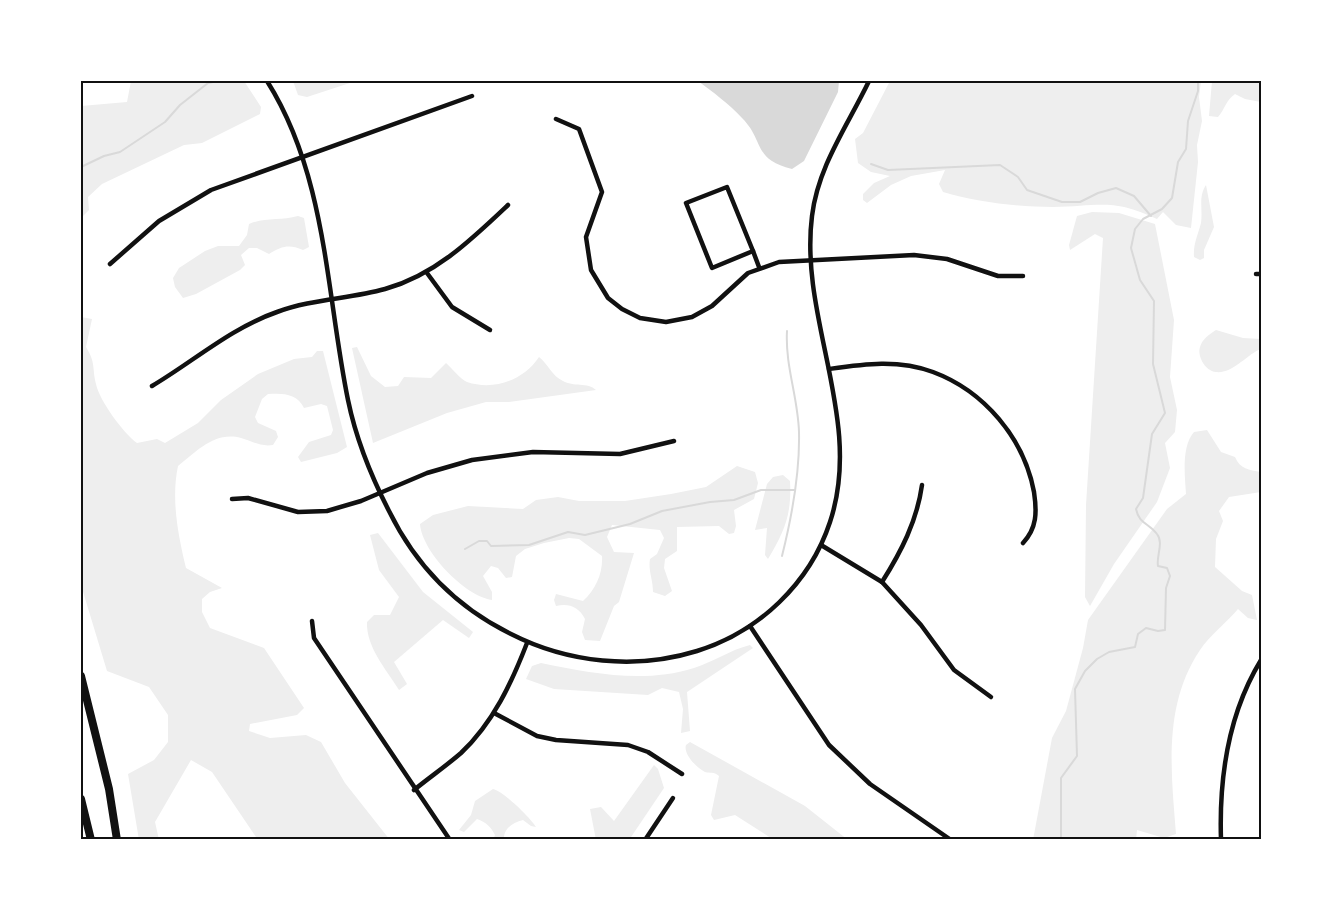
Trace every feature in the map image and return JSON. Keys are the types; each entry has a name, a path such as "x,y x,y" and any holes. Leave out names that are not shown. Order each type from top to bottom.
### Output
{"highway":[{"path":"81,676 109,789 117,840"},
{"path":"81,799 92,840"}],"street":[{"path":"267,81 303,155 315,201 353,419 380,493 413,553 444,589 479,617 527,643 587,659 647,661 684,655 709,647 750,626 791,590 821,545 834,510 840,474 840,439 811,260 812,215 821,176 869,81"},
{"path":"110,264 150,228 194,199 229,182 472,96"},
{"path":"556,119 579,129 602,192 587,229 587,255 598,285 622,309 653,321 679,321 692,317 712,306 738,279 759,267 811,260 914,255 947,259 998,276 1023,276"},
{"path":"753,251 712,268 686,203 727,187 753,251 759,267"},
{"path":"152,386 255,321 298,305 382,289 427,273 454,254 508,205"},
{"path":"427,273 452,307 490,330"},
{"path":"829,369 876,363 910,365 948,378 984,403 1009,430 1031,478 1036,520 1031,534 1023,543"},
{"path":"232,499 249,498 277,508 315,512 338,509 443,468 496,456 533,452 620,454 674,441"},
{"path":"882,582 905,542 920,500 922,485"},
{"path":"821,545 882,582 921,625 954,670 991,697"},
{"path":"312,621 314,638 414,790 450,840"},
{"path":"750,626 808,717 835,751 870,784 951,840"},
{"path":"414,790 462,752 494,713 511,682 527,643"},
{"path":"1221,840 1221,798 1230,737 1245,687 1261,660"},
{"path":"494,713 537,736 556,740 628,745 648,752 682,774"},
{"path":"645,840 673,798"}],"shaded area":[{"path":"131,81 244,81 261,107 260,114 202,143 184,145 102,184 88,197 89,210 81,218 81,106 127,102"},
{"path":"293,81 356,81 307,97 298,95"},
{"path":"698,81 839,81 838,92 804,161 792,169 779,165 765,155 742,118"},
{"path":"890,81 1201,81 1199,97 1202,121 1197,145 1198,162 1191,228 1176,225 1163,212 1157,219 1142,212 1117,206 1025,206 956,196 943,192 939,184 945,170 911,176 891,185 867,203 863,200 863,194 874,183 890,176 871,172 858,163 855,139 863,133"},
{"path":"1212,81 1254,81 1261,84 1261,102 1245,99 1235,94 1218,117 1209,116"},
{"path":"1206,185 1214,227 1204,250 1204,258 1200,260 1194,257 1194,252 1201,223 1201,199"},
{"path":"1092,212 1119,213 1155,224 1174,320 1170,377 1177,410 1175,432 1165,443 1170,468 1157,502 1114,564 1090,606 1085,597 1086,505 1103,238 1095,234 1070,250 1069,245 1077,216"},
{"path":"298,216 304,218 309,247 303,250 286,247 269,254 257,248 249,248 241,255 245,265 240,270 196,294 183,298 175,287 173,278 179,268 205,251 218,246 239,246 247,235 249,224 261,220"},
{"path":"81,317 92,319 86,347 93,362 98,391 113,416 137,443 157,439 165,443 198,423 221,400 258,374 294,359 312,357 317,351 323,351 347,447 337,453 301,462 298,457 309,442 331,435 333,430 327,406 321,404 304,408 293,397 284,394 268,394 262,399 255,417 258,423 276,431 278,437 273,445 260,444 241,438 223,437 199,449 178,466 175,504 178,530 186,568 222,588 210,592 202,599 202,612 210,628 264,648 304,708 297,715 250,724 249,731 270,738 306,735 321,742 345,783 390,840 258,840 212,772 191,760 155,822 159,840 139,840 128,774 154,760 168,742 168,715 149,687 107,671 81,585"},
{"path":"1216,330 1243,338 1261,339 1261,349 1228,370 1212,371 1203,362 1199,351 1204,339"},
{"path":"357,347 371,376 385,387 398,386 404,377 431,378 446,363 467,382 498,384 508,382 525,372 539,357 559,379 567,383 589,386 596,390 509,402 486,402 447,413 373,443 352,348"},
{"path":"1207,430 1221,452 1235,457 1245,468 1261,472 1261,492 1229,497 1219,511 1223,521 1216,539 1215,567 1242,591 1252,595 1257,620 1248,618 1238,609 1204,645 1188,671 1180,693 1172,739 1172,786 1176,834 1164,838 1137,830 1136,840 1033,840 1052,738 1066,711 1088,620 1167,509 1186,494 1185,453 1187,445 1194,432"},
{"path":"737,466 755,472 758,483 754,499 734,510 736,526 734,533 729,534 719,526 677,527 677,551 665,559 664,568 672,591 665,596 653,592 650,567 650,559 657,554 664,538 660,530 612,525 607,537 614,552 634,553 619,602 614,606 600,641 585,640 582,632 585,619 580,611 565,605 556,606 554,600 556,594 583,601 598,580 602,556 579,539 569,538 525,549 516,556 512,577 506,578 498,568 491,566 483,576 492,592 492,600 481,597 470,590 447,571 428,547 420,524 433,515 468,506 523,509 536,500 558,497 579,501 625,501 671,494 706,487"},
{"path":"783,475 790,481 790,504 783,531 768,559 765,555 767,528 755,530 767,484 773,477"},
{"path":"378,533 423,592 473,632 469,638 443,620 394,662 407,684 399,690 373,649 368,631 367,622 374,615 390,615 399,597 379,570 370,535"},
{"path":"750,645 753,648 687,692 690,731 681,733 683,709 679,692 662,688 648,695 554,689 526,679 532,666 541,663 617,675 675,673 694,668"},
{"path":"690,742 805,806 848,840 774,840 735,815 714,820 711,815 719,776 705,772 691,760 686,749 686,745"},
{"path":"654,765 658,769 664,788 629,840 596,840 590,809 601,807 614,821"},
{"path":"493,789 516,805 536,827 523,820 516,822 507,829 504,840 493,840 495,835 492,830 486,823 477,819 464,832 459,830 471,815 475,801"}],"waterway":[{"path":"81,167 104,156 120,152 165,122 180,105 208,83 218,81"},
{"path":"1061,840 1061,778 1077,756 1075,689 1085,671 1097,659 1109,652 1135,647 1138,634 1146,628 1165,630 1166,588 1170,576 1167,568 1158,566 1159,538 1154,530 1139,518 1136,509 1143,498 1152,434 1165,413 1153,364 1154,301 1140,280 1131,248 1135,229 1143,219 1162,209 1172,198 1178,162 1186,149 1188,121 1198,91 1198,81"},
{"path":"871,164 888,170 1000,165 1018,177 1027,190 1062,202 1080,202 1098,193 1116,188 1134,196 1151,216"},
{"path":"782,556 795,495 799,448 798,419 788,357 787,331"},
{"path":"465,549 479,541 487,541 491,546 529,545 568,532 585,535 630,524 662,511 734,500 761,490 795,490"}]}
